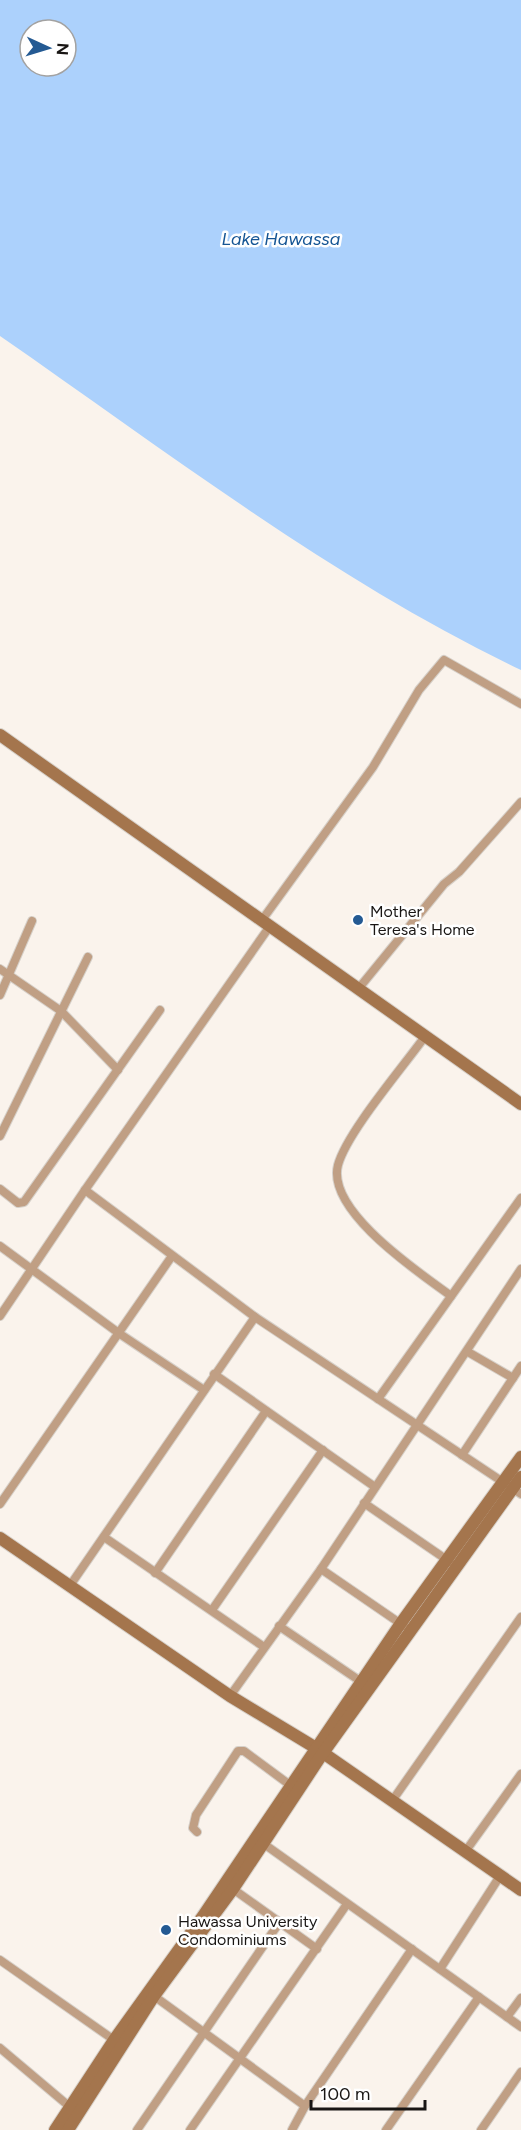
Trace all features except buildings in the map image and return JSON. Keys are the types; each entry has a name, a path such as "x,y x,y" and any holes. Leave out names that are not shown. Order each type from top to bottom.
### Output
{"street":[{"path":"0,1316 373,767 419,690 444,660 521,704"},
{"path":"0,735 521,1104"},
{"path":"359,988 444,884 459,872 521,802"},
{"path":"0,996 32,921"},
{"path":"0,1136 88,957"},
{"path":"0,969 61,1011 118,1070"},
{"path":"0,1189 18,1203 24,1202 160,1010"},
{"path":"426,1035 353,1135 338,1166 338,1179 355,1215 370,1233 451,1296"},
{"path":"85,1190 255,1317 513,1488"},
{"path":"378,1399 521,1198"},
{"path":"0,1245 120,1334 204,1390"},
{"path":"0,1504 172,1256"},
{"path":"230,1695 321,1569 468,1352 521,1269"},
{"path":"69,1587 255,1317"},
{"path":"468,1352 513,1378"},
{"path":"462,1455 521,1366"},
{"path":"214,1374 375,1487"},
{"path":"155,1573 266,1411"},
{"path":"212,1610 323,1450"},
{"path":"513,1488 521,1457"},
{"path":"68,2130 154,1996 264,1844 319,1751 405,1627 451,1563 521,1477"},
{"path":"364,1503 451,1563"},
{"path":"104,1537 264,1647"},
{"path":"0,1538 69,1587 230,1695 319,1751 520,1888"},
{"path":"321,1569 405,1627"},
{"path":"392,1801 521,1617"},
{"path":"279,1626 366,1685"},
{"path":"197,1833 193,1828 196,1815 238,1751 244,1751 290,1785"},
{"path":"55,2130 114,2040 202,1916 290,1785 319,1751"},
{"path":"465,1852 521,1774"},
{"path":"264,1844 521,2027"},
{"path":"440,1969 500,1876"},
{"path":"233,1889 317,1949"},
{"path":"190,2130 347,1904"},
{"path":"137,2130 203,2030 279,1923"},
{"path":"292,2130 305,2106 412,1949"},
{"path":"0,1960 114,2040"},
{"path":"154,1996 305,2106"},
{"path":"386,2130 478,1996"},
{"path":"507,2017 521,1998"},
{"path":"0,2048 70,2107"},
{"path":"481,2130 521,2072"}],"water":[{"name":"Lake Hawassa","path":"0,0 521,0 521,670 385,597 254,514 0,336"}],"place":[{"name":"Mother Teresa's Home","path":"358,920"},
{"name":"Hawassa University Condominiums","path":"166,1930"}]}
